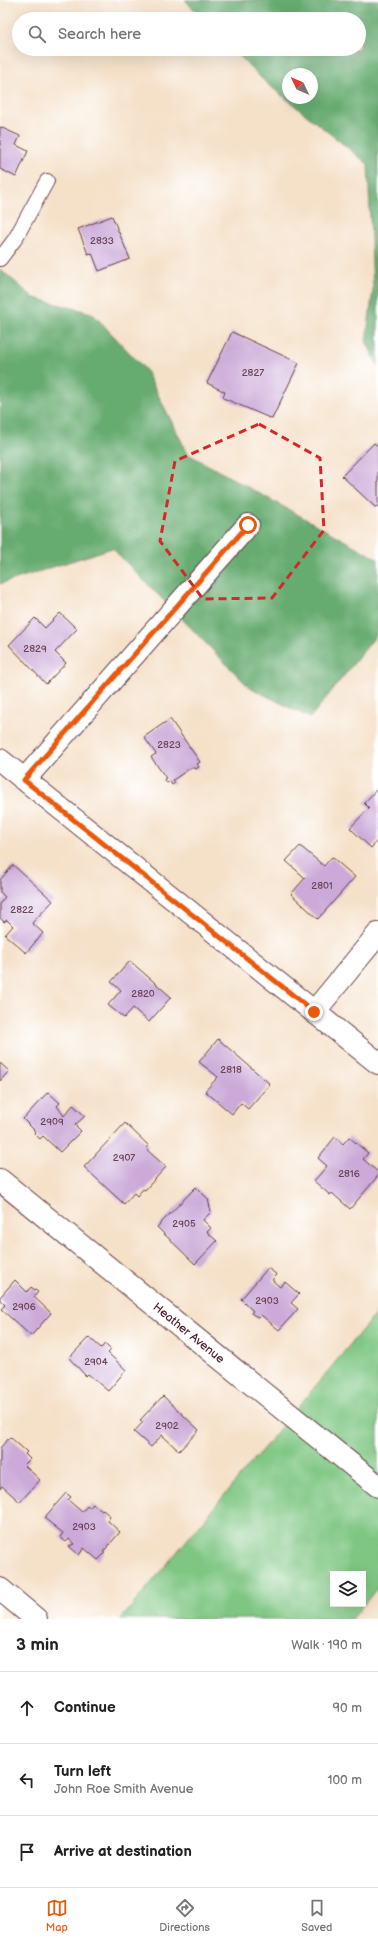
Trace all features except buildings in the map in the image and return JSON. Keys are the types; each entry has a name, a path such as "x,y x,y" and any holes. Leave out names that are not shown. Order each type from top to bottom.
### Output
{"street":[{"path":"24,780 248,525"},
{"path":"0,760 378,1063"},
{"path":"314,1012 378,934"},
{"name":"Heather Avenue","path":"0,1180 378,1486"},
{"path":"0,1589 36,1619"}],"lane":[{"path":"0,259 15,239 48,181"}],"highlighted area":[{"path":"259,424 320,458 324,530 272,598 203,599 160,541 175,461"}],"green space":[{"path":"185,0 378,0 378,366 366,341 373,290 368,164 293,104 318,104 318,68 282,68 282,96 265,82 240,56 366,56 366,12 196,12"},
{"path":"0,269 34,298 92,313 145,369 188,454 378,559 378,633 310,718 249,687 112,548 0,584"},
{"path":"378,1311 378,1587 366,1602 366,1571 330,1571 330,1607 362,1607 352,1619 121,1619"}],"route":[{"path":"248,525 24,780 314,1012"}]}
